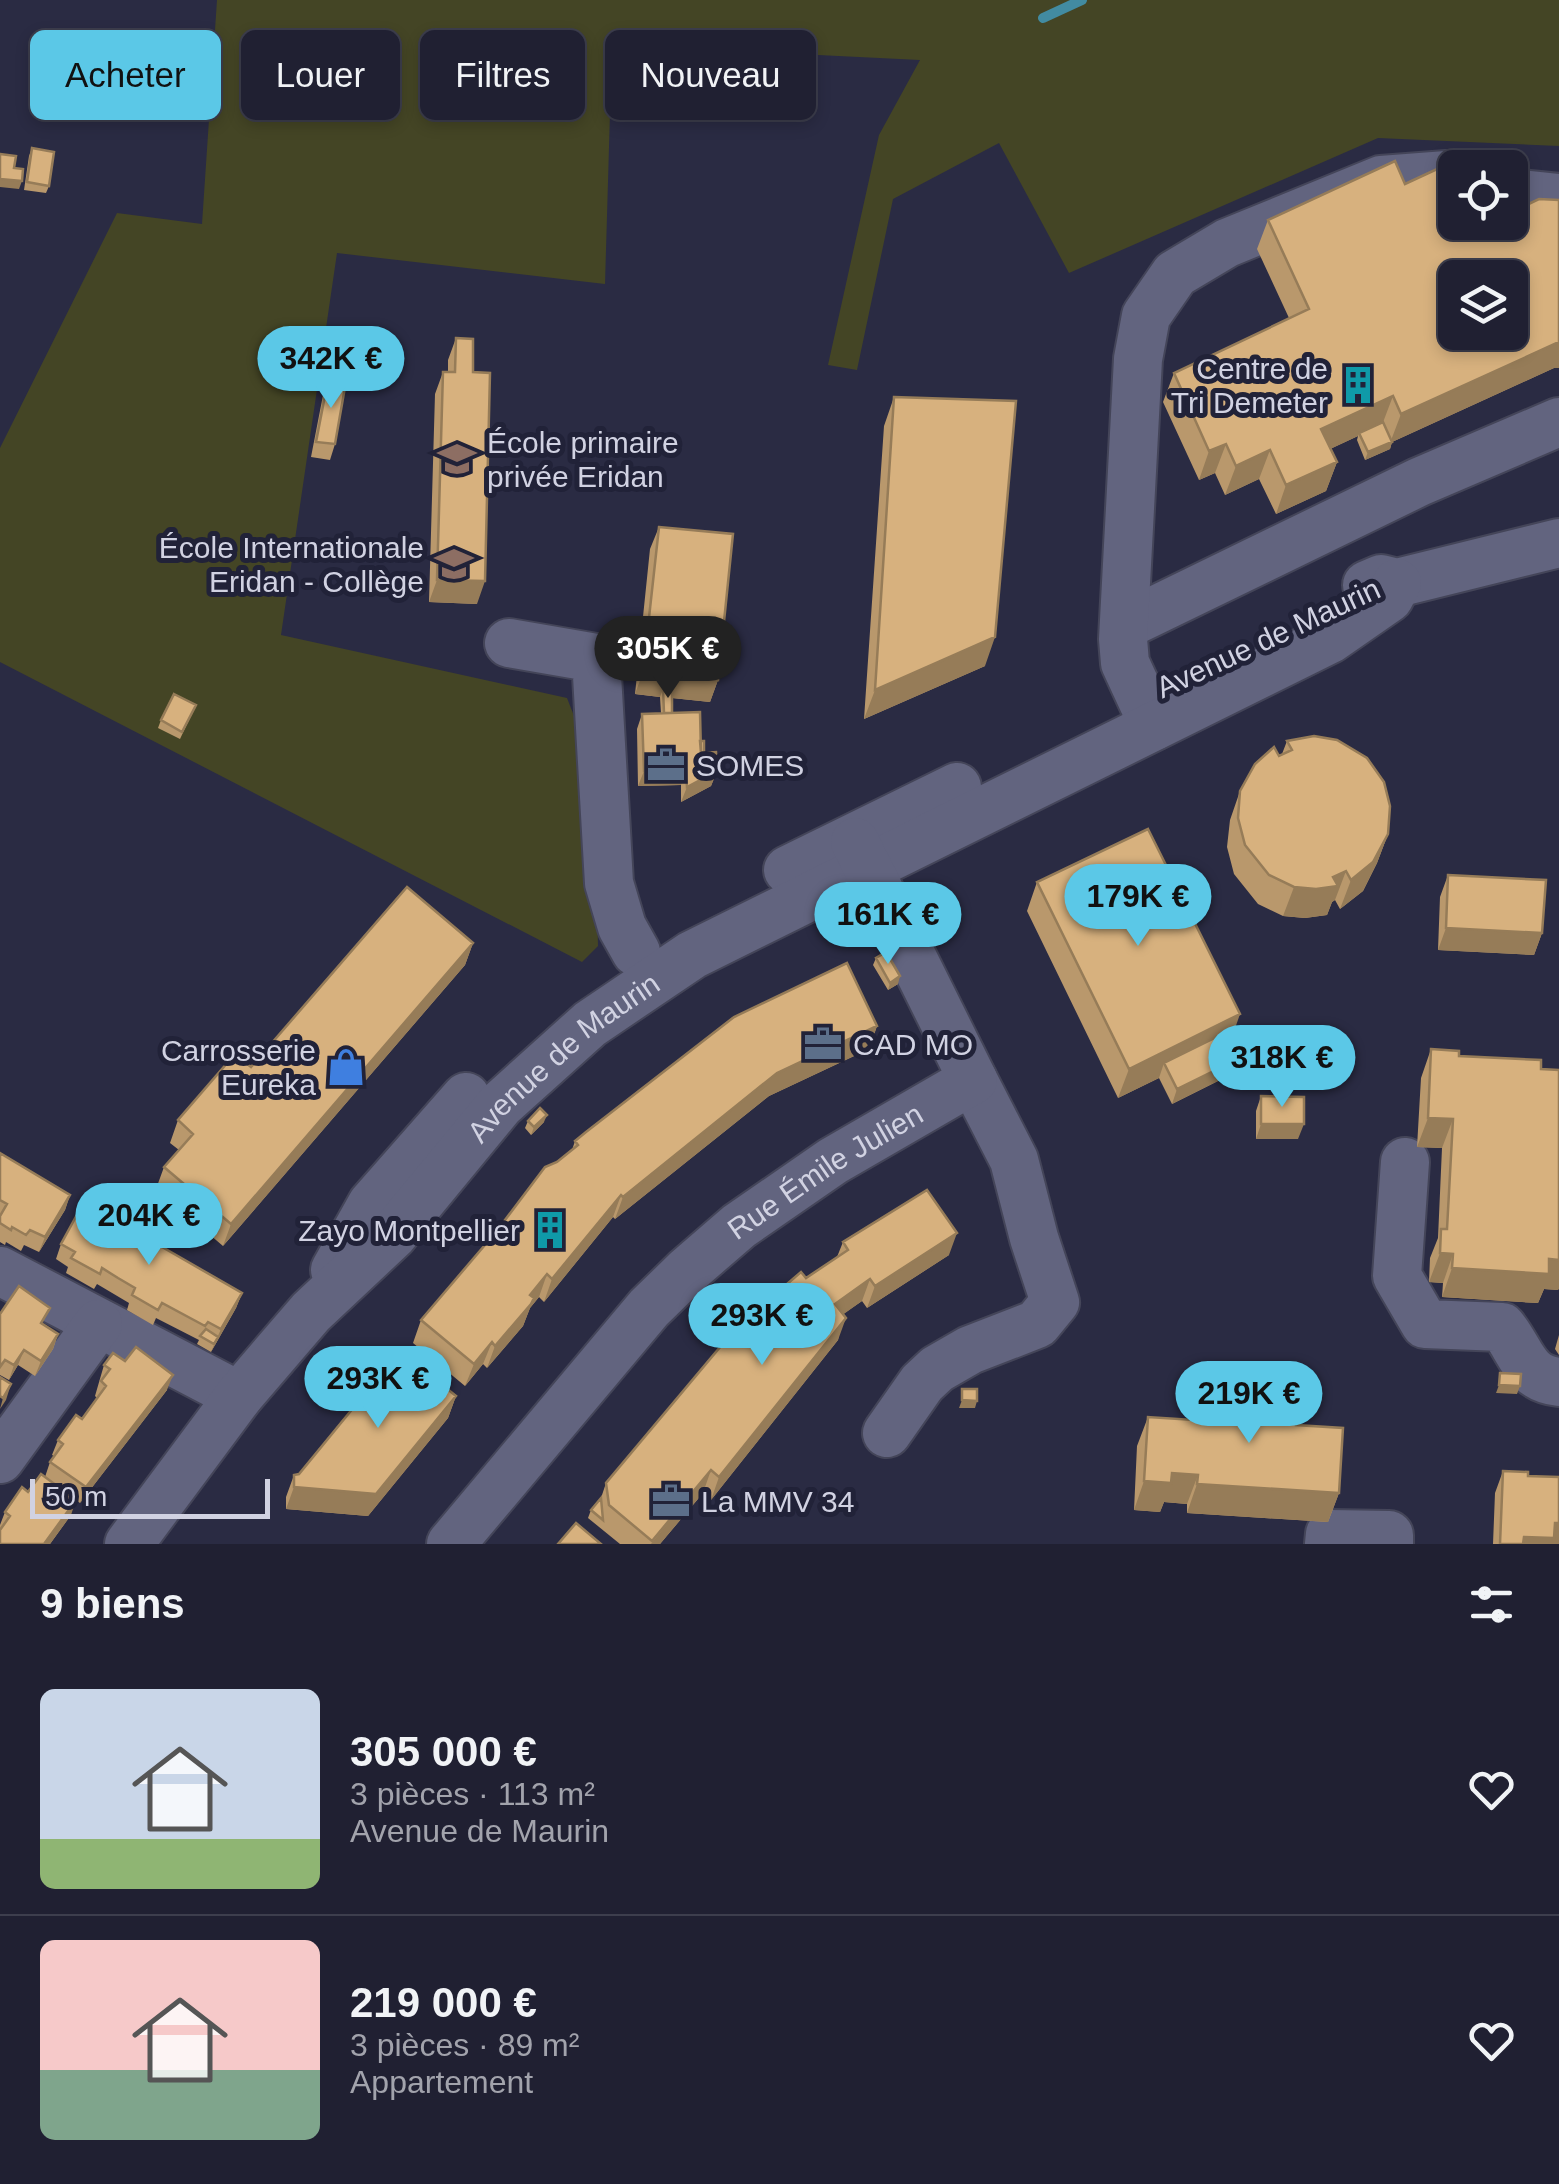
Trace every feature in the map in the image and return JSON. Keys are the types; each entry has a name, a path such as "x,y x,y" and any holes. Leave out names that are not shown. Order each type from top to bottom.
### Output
{"street":[{"path":"1146,712 1125,663 1125,625 1138,359 1146,316 1174,274 1228,243 1381,180 1438,177"},
{"path":"1528,195 1559,198"},
{"path":"1125,625 1419,482 1559,422"},
{"name":"Avenue de Maurin","path":"311,1312 372,1204 475,1086 571,1000 636,952 860,853 1146,712 1330,639 1389,598 1397,583 1559,543"},
{"path":"509,643 596,658 609,882 622,927 636,952"},
{"path":"860,853 1014,1160 1055,1302 1038,1324 970,1350 937,1369 922,1383 887,1433"},
{"name":"Avenue de Maurin","path":"144,1539 239,1396 311,1312 393,1234 500,1106 590,1024 692,954 860,853"},
{"name":"Rue Émile Julien","path":"451,1544 649,1308 687,1270 739,1226 833,1160 973,1080"},
{"path":"1405,1162 1397,1276 1425,1324 1502,1327 1528,1369 1538,1378 1559,1382"},
{"path":"0,1271 239,1396"},
{"path":"5,1442 98,1324"},
{"path":"1329,1539 1398,1541"}],"green space":[{"path":"217,0 1559,0 1559,146 1378,138 1069,273 999,143 893,199 857,370 828,365 879,135 920,60 816,55 816,30 605,30 605,120 610,120 605,284 337,253 281,635 567,698 594,767 598,946 582,962 0,662 0,448 117,213 202,224 209,120 221,120 221,30 215,30"}],"building":[{"path":"32,148 54,152 49,186 27,182"},
{"path":"0,154 16,156 14,168 23,169 22,181 0,179"},
{"path":"1395,161 1405,184 1438,169 1438,240 1528,240 1528,204 1539,199 1559,200 1559,342 1401,414 1393,396 1321,429 1337,462 1286,485 1270,450 1236,466 1226,444 1209,451 1174,373 1309,309 1268,220"},
{"path":"456,338 473,339 473,372 490,373 485,581 437,580 443,372 455,372"},
{"path":"329,375 341,378 340,386 345,387 335,444 316,442"},
{"path":"894,397 1016,401 995,637 875,690"},
{"path":"1383,422 1392,442 1368,452 1359,433"},
{"path":"659,527 733,534 718,680 643,672"},
{"path":"663,689 672,690 672,713 664,713"},
{"path":"174,694 196,705 182,732 161,720"},
{"name":"SOMES","path":"700,712 701,753 716,752 717,771 687,787 686,770 644,771 642,714"},
{"path":"1314,736 1337,740 1367,758 1384,782 1390,806 1388,834 1373,862 1351,880 1346,871 1333,877 1338,886 1316,889 1294,887 1269,875 1245,845 1238,818 1240,791 1255,764 1274,747 1279,756 1292,750 1287,741"},
{"path":"1148,829 1240,1014 1129,1069 1037,882"},
{"path":"1448,875 1546,880 1542,933 1446,928"},
{"path":"407,887 473,943 231,1224 164,1167 193,1134 178,1120 235,1054 251,1067"},
{"path":"886,952 900,976 890,983 876,958"},
{"path":"847,963 877,1026 777,1073 621,1195 552,1279 547,1274 530,1295 534,1298 531,1304 495,1346 492,1342 474,1364 421,1320 545,1167 578,1145 575,1141 734,1017"},
{"path":"1235,1028 1248,1054 1177,1089 1164,1063"},
{"path":"1431,1049 1459,1051 1459,1056 1541,1060 1541,1069 1559,1070 1559,1260 1549,1259 1549,1274 1452,1268 1453,1254 1440,1253 1441,1229 1447,1229 1453,1119 1428,1118"},
{"path":"1261,1096 1304,1097 1304,1124 1261,1124"},
{"path":"540,1108 547,1115 534,1127 528,1121"},
{"path":"0,1153 70,1195 45,1237 30,1230 26,1235 0,1223 7,1204 0,1200"},
{"path":"927,1190 957,1233 875,1286 870,1279 835,1304 846,1318 719,1477 711,1470 652,1541 609,1505 606,1483 737,1327 801,1272 806,1278 848,1250 843,1242"},
{"path":"84,1202 242,1293 221,1329 208,1322 205,1326 162,1303 158,1310 132,1295 135,1288 102,1268 100,1274 71,1258 75,1252 61,1244"},
{"path":"19,1286 50,1308 41,1323 58,1334 41,1361 24,1350 14,1365 5,1360 0,1367 0,1314"},
{"path":"206,1329 218,1337 214,1344 200,1336"},
{"path":"136,1347 173,1375 86,1487 50,1462 63,1444 58,1440 76,1415 82,1419 106,1386 101,1381 110,1369 104,1365 113,1353 125,1361"},
{"path":"400,1351 456,1396 376,1494 294,1487 294,1475 299,1474"},
{"path":"1500,1373 1521,1374 1520,1386 1499,1385"},
{"path":"0,1377 11,1384 3,1398 0,1396"},
{"path":"1243,1379 1299,1382 1296,1425 1343,1428 1339,1493 1197,1484 1198,1475 1172,1473 1171,1483 1144,1481 1148,1417 1240,1423"},
{"path":"962,1389 977,1389 977,1401 962,1400"},
{"path":"1503,1471 1559,1477 1559,1523 1555,1523 1554,1538 1524,1537 1523,1544 1500,1544"},
{"path":"41,1474 76,1500 44,1544 0,1544 0,1530 10,1516 5,1512 22,1487 28,1492"},
{"path":"601,1498 603,1520 591,1510"},
{"path":"576,1523 601,1544 558,1544"}],"waterway":[{"path":"1043,18 1082,0"}],"place":[{"name":"Centre de Tri Demeter","path":"1358,385"},
{"name":"École primaire privée Eridan","path":"457,459"},
{"name":"École Internationale Eridan - Collège","path":"454,564"},
{"name":"SOMES","path":"666,765"},
{"name":"CAD MO","path":"823,1044"},
{"name":"Carrosserie Eureka","path":"346,1067"},
{"name":"Zayo Montpellier","path":"550,1230"},
{"name":"La MMV 34","path":"671,1501"}]}
